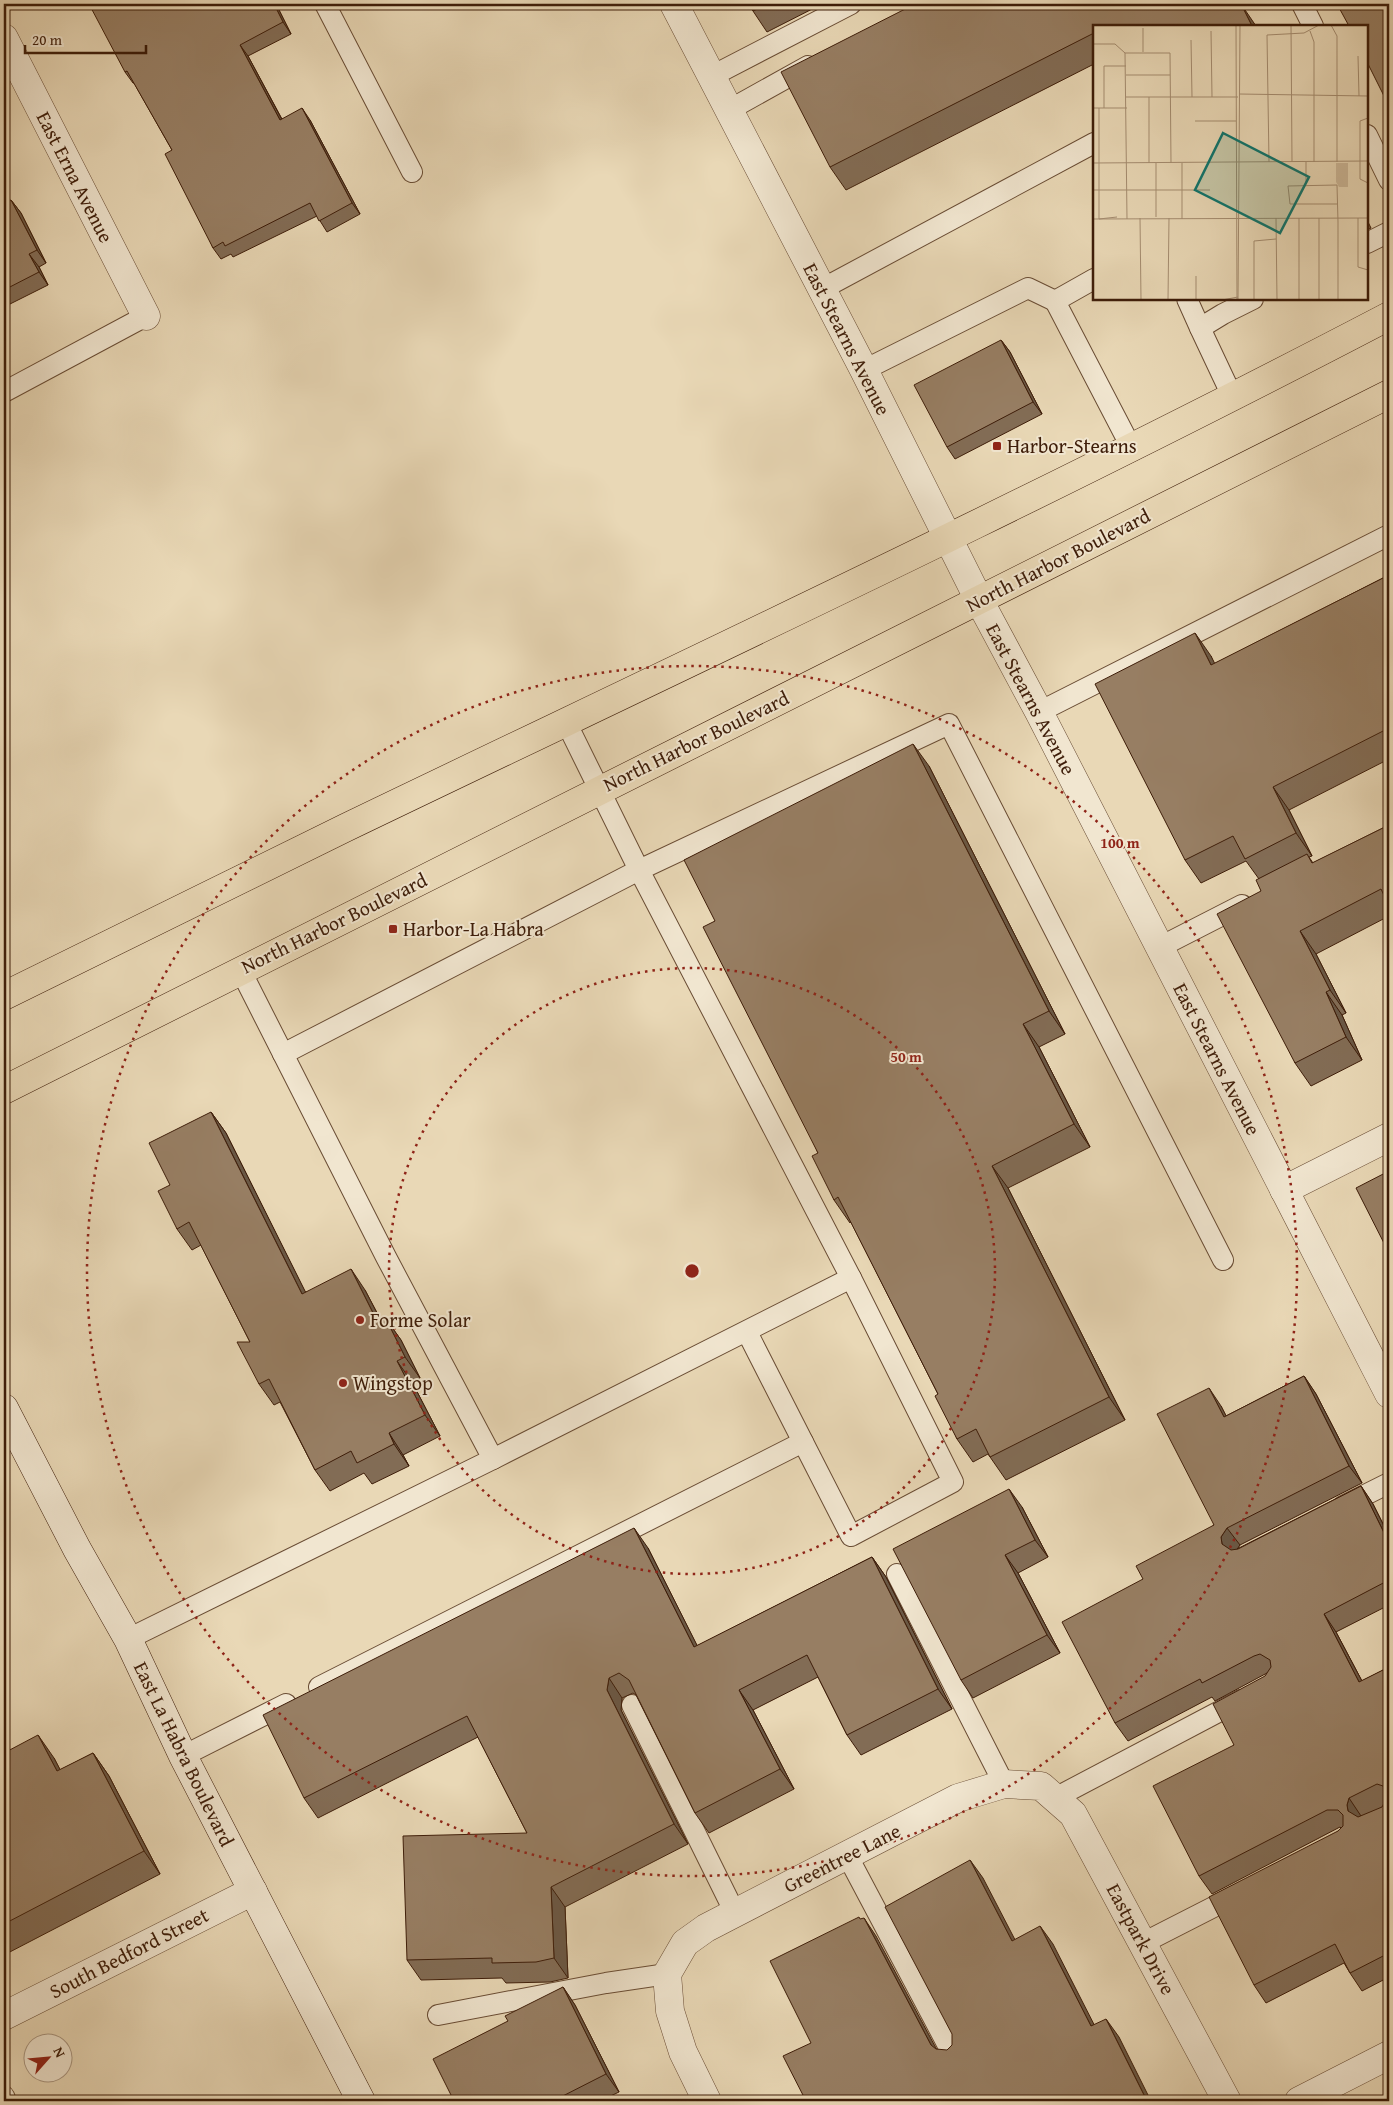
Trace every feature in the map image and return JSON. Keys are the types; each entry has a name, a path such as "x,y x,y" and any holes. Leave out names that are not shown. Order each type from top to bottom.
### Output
{"main road":[{"path":"4,996 566,722 948,539 1233,398 1389,316"},
{"name":"North Harbor Boulevard","path":"4,1090 240,969 363,910 599,789 1389,394"}],"street":[{"name":"East Stearns Avenue","path":"674,4 864,370 979,600 1039,712 1389,1394"},
{"name":"East Erna Avenue","path":"4,38 146,316"},
{"path":"1284,1190 1389,1137"},
{"name":"East La Habra Boulevard","path":"4,1408 77,1550 128,1639 183,1756 361,2101"},
{"name":"Greentree Lane","path":"666,1974 684,1943 706,1928 958,1798 1004,1784 1048,1792"},
{"name":"Eastpark Drive","path":"1048,1792 1073,1814 1227,2101"},
{"name":"South Bedford Street","path":"4,2016 254,1891"},
{"path":"666,1974 672,2020 683,2052 707,2101"},
{"path":"1299,2101 1389,2054"}],"lane":[{"path":"325,4 412,172"},
{"path":"712,76 851,4"},
{"path":"1302,4 1312,25"},
{"path":"729,110 822,59"},
{"path":"1368,137 1389,180"},
{"path":"822,289 1093,144"},
{"path":"1368,242 1389,232"},
{"path":"1055,301 1093,281"},
{"path":"864,370 1028,288 1055,301 1132,448"},
{"path":"1187,300 1233,398"},
{"path":"1200,328 1251,300"},
{"path":"4,392 146,316"},
{"path":"1039,712 1389,535"},
{"path":"566,722 639,870 851,1278 953,1482 851,1536 747,1332"},
{"path":"283,1054 639,870 949,724 1223,1260"},
{"path":"1160,948 1257,898"},
{"path":"240,969 386,1257 493,1459"},
{"path":"128,1639 493,1459 851,1278"},
{"path":"183,1756 803,1442"},
{"path":"1330,1513 1389,1483"},
{"path":"898,1574 1004,1784"},
{"path":"1048,1792 1254,1693"},
{"path":"632,1705 735,1913"},
{"path":"847,1855 954,2057"},
{"path":"1143,1943 1258,1884"},
{"path":"438,2015 606,1983 666,1974"},
{"path":"4,2096 6,2101"}],"building":[{"path":"89,4 274,4 283,22 240,45 280,120 302,108 352,203 319,221 310,203 225,246 223,242 213,248 165,154 172,150 127,71 125,72"},
{"path":"749,4 768,4 753,11"},
{"path":"915,4 1230,4 1232,7 1241,4 1252,25 1093,25 1093,34 830,167 781,72"},
{"path":"1337,4 1389,4 1389,106 1368,64 1368,25 1348,25"},
{"path":"11,200 37,250 29,254 39,272 4,290 4,204"},
{"path":"1001,340 1033,402 947,447 914,385"},
{"path":"1389,575 1389,728 1273,787 1296,833 1245,859 1233,836 1185,860 1095,684 1195,633 1211,665"},
{"path":"913,744 1049,1011 1023,1024 1074,1124 992,1166 1109,1397 990,1457 976,1429 957,1439 935,1396 938,1394 838,1197 834,1200 812,1156 818,1153 703,927 715,921 684,860"},
{"path":"1389,825 1389,906 1381,889 1300,931 1330,990 1326,992 1346,1037 1295,1063 1217,914 1261,891 1256,880 1307,854 1312,863"},
{"path":"211,1112 302,1294 351,1269 378,1323 386,1319 405,1357 397,1361 425,1415 389,1433 394,1444 357,1463 351,1451 315,1470 269,1379 259,1384 237,1342 250,1342 189,1222 177,1229 158,1191 170,1185 149,1143"},
{"path":"1389,1171 1389,1253 1356,1188"},
{"path":"1304,1376 1349,1466 1227,1528 1221,1537 1222,1544 1231,1550 1238,1549 1361,1486 1389,1543 1389,1580 1324,1614 1359,1682 1389,1667 1389,1953 1350,1973 1335,1944 1254,1985 1209,1897 1338,1831 1343,1826 1343,1815 1338,1810 1327,1810 1199,1876 1153,1786 1234,1745 1213,1704 1265,1676 1271,1667 1270,1660 1260,1654 1254,1656 1202,1683 1200,1679 1115,1723 1062,1622 1143,1579 1136,1566 1214,1525 1157,1414 1209,1388 1224,1417","holes":["1377,1784 1383,1786 1388,1796 1382,1807 1358,1817 1348,1811 1349,1798"]},
{"path":"1009,1489 1035,1540 1005,1555 1047,1635 961,1680 893,1549"},
{"path":"634,1528 694,1647 872,1557 938,1689 847,1735 807,1655 739,1690 780,1769 695,1813 629,1680 619,1673 609,1678 607,1690 674,1824 551,1887 554,1958 536,1962 492,1963 492,1958 407,1960 403,1836 527,1833 467,1716 304,1798 263,1715"},
{"path":"38,1735 57,1771 93,1753 144,1851 4,1924 4,1753"},
{"path":"970,1860 1012,1941 1040,1926 1091,2026 1106,2019 1147,2101 806,2101 783,2056 811,2043 770,1961 859,1917 860,1919 864,1918 931,2045 936,2049 947,2050 952,2045 952,2034 885,1907"},
{"path":"563,1987 606,2074 553,2101 454,2101 433,2059 508,2021 505,2016"}],"place":[{"name":"Harbor-Stearns","path":"997,446"},
{"name":"Harbor-La Habra","path":"393,929"},
{"name":"Forme Solar","path":"360,1320"},
{"name":"Wingstop","path":"343,1383"}]}
